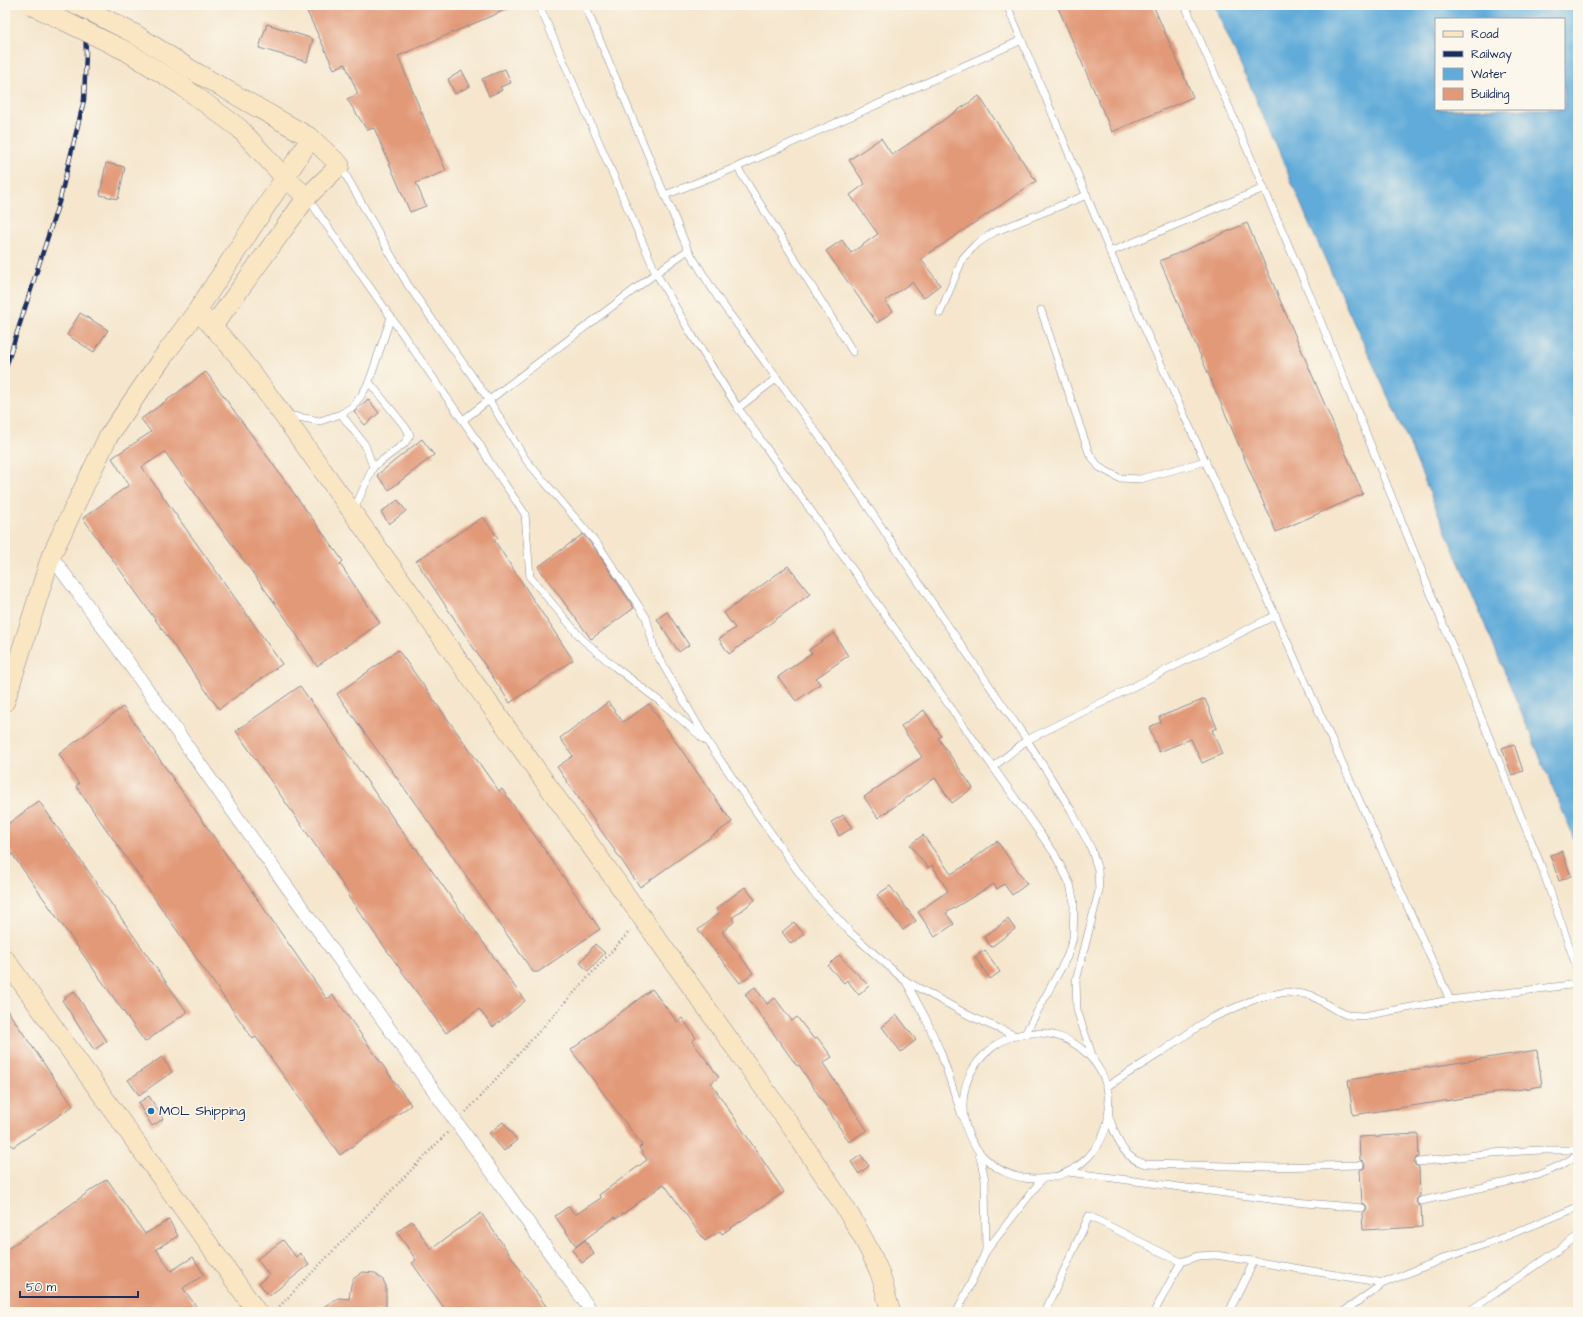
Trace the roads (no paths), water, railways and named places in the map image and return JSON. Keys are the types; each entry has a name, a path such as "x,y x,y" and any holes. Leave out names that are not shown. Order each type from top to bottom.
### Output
{"main road":[{"path":"31,5 131,43 190,69 311,138 340,165 307,197 213,326"},
{"path":"78,5 131,43 182,86 239,128 285,178 307,197"},
{"path":"5,702 51,556 108,437 160,361 197,311 311,138"},
{"path":"197,311 213,326 238,355 283,415 793,1129 854,1223 873,1259 880,1275 890,1309 889,1312"},
{"path":"5,959 257,1312"}],"street":[{"path":"51,556 98,618 251,836 458,1122 592,1312"}],"lane":[{"path":"539,5 656,273 690,332 738,408 1054,853 1070,884 1074,903 1074,938 1067,957 1025,1034"},
{"path":"585,5 688,250 718,298 833,455 1027,740 1071,810 1091,848 1098,870 1099,891 1076,981 1077,1010 1094,1062 1103,1078 1108,1096 1108,1115 1103,1135 1092,1153 1077,1167 1068,1172 1058,1176 1042,1178 1015,1176 995,1167 979,1153 965,1126 941,1053 926,1019 904,980"},
{"path":"1007,5 1110,252 1450,1000"},
{"path":"1185,5 1312,300 1542,868 1578,971"},
{"path":"665,195 737,167 1022,40"},
{"path":"340,165 408,285 489,400 526,460 600,546 646,616 654,651 709,744 812,891 851,933 904,980 972,1017 1016,1036"},
{"path":"737,167 853,352"},
{"path":"1110,252 1264,188"},
{"path":"940,313 963,258 975,245 994,232 1087,195"},
{"path":"307,197 463,420 526,514 530,576 582,639 615,668 662,703 709,744"},
{"path":"463,420 688,250"},
{"path":"1041,310 1088,453 1099,467 1119,478 1140,479 1206,461"},
{"path":"283,415 320,421 341,414 352,407 361,396 369,382 391,317"},
{"path":"738,408 777,378"},
{"path":"353,512 373,467 404,444 410,435 369,382"},
{"path":"341,414 365,445 373,467"},
{"path":"993,767 1027,740 1276,615"},
{"path":"1106,1087 1160,1053 1209,1019 1260,997 1286,992 1311,995 1334,1009 1347,1014 1362,1016 1450,1000 1578,984"},
{"path":"965,1126 963,1103 972,1070 995,1046 1016,1036 1044,1033 1063,1038 1080,1048 1094,1062"},
{"path":"1108,1115 1122,1147 1128,1156 1145,1164 1270,1167 1360,1165"},
{"path":"1419,1162 1492,1152 1578,1150"},
{"path":"979,1153 984,1180 986,1251"},
{"path":"1421,1201 1538,1175 1561,1166 1578,1155"},
{"path":"1068,1172 1284,1201 1362,1208"},
{"path":"957,1312 986,1251 1042,1178"},
{"path":"1344,1312 1384,1282 1450,1256 1489,1243 1578,1207"},
{"path":"1045,1312 1090,1216 1181,1262"},
{"path":"1468,1312 1578,1236"},
{"path":"1154,1312 1181,1262 1198,1256 1216,1255 1384,1282"},
{"path":"1229,1312 1254,1261"}],"water":[{"path":"1214,5 1578,5 1578,848 1406,436 1311,228 1266,121"}],"railway":[{"path":"5,370 60,199 84,100 86,52 84,5"}],"place":[{"name":"MOL Shipping","path":"151,1111"}]}
